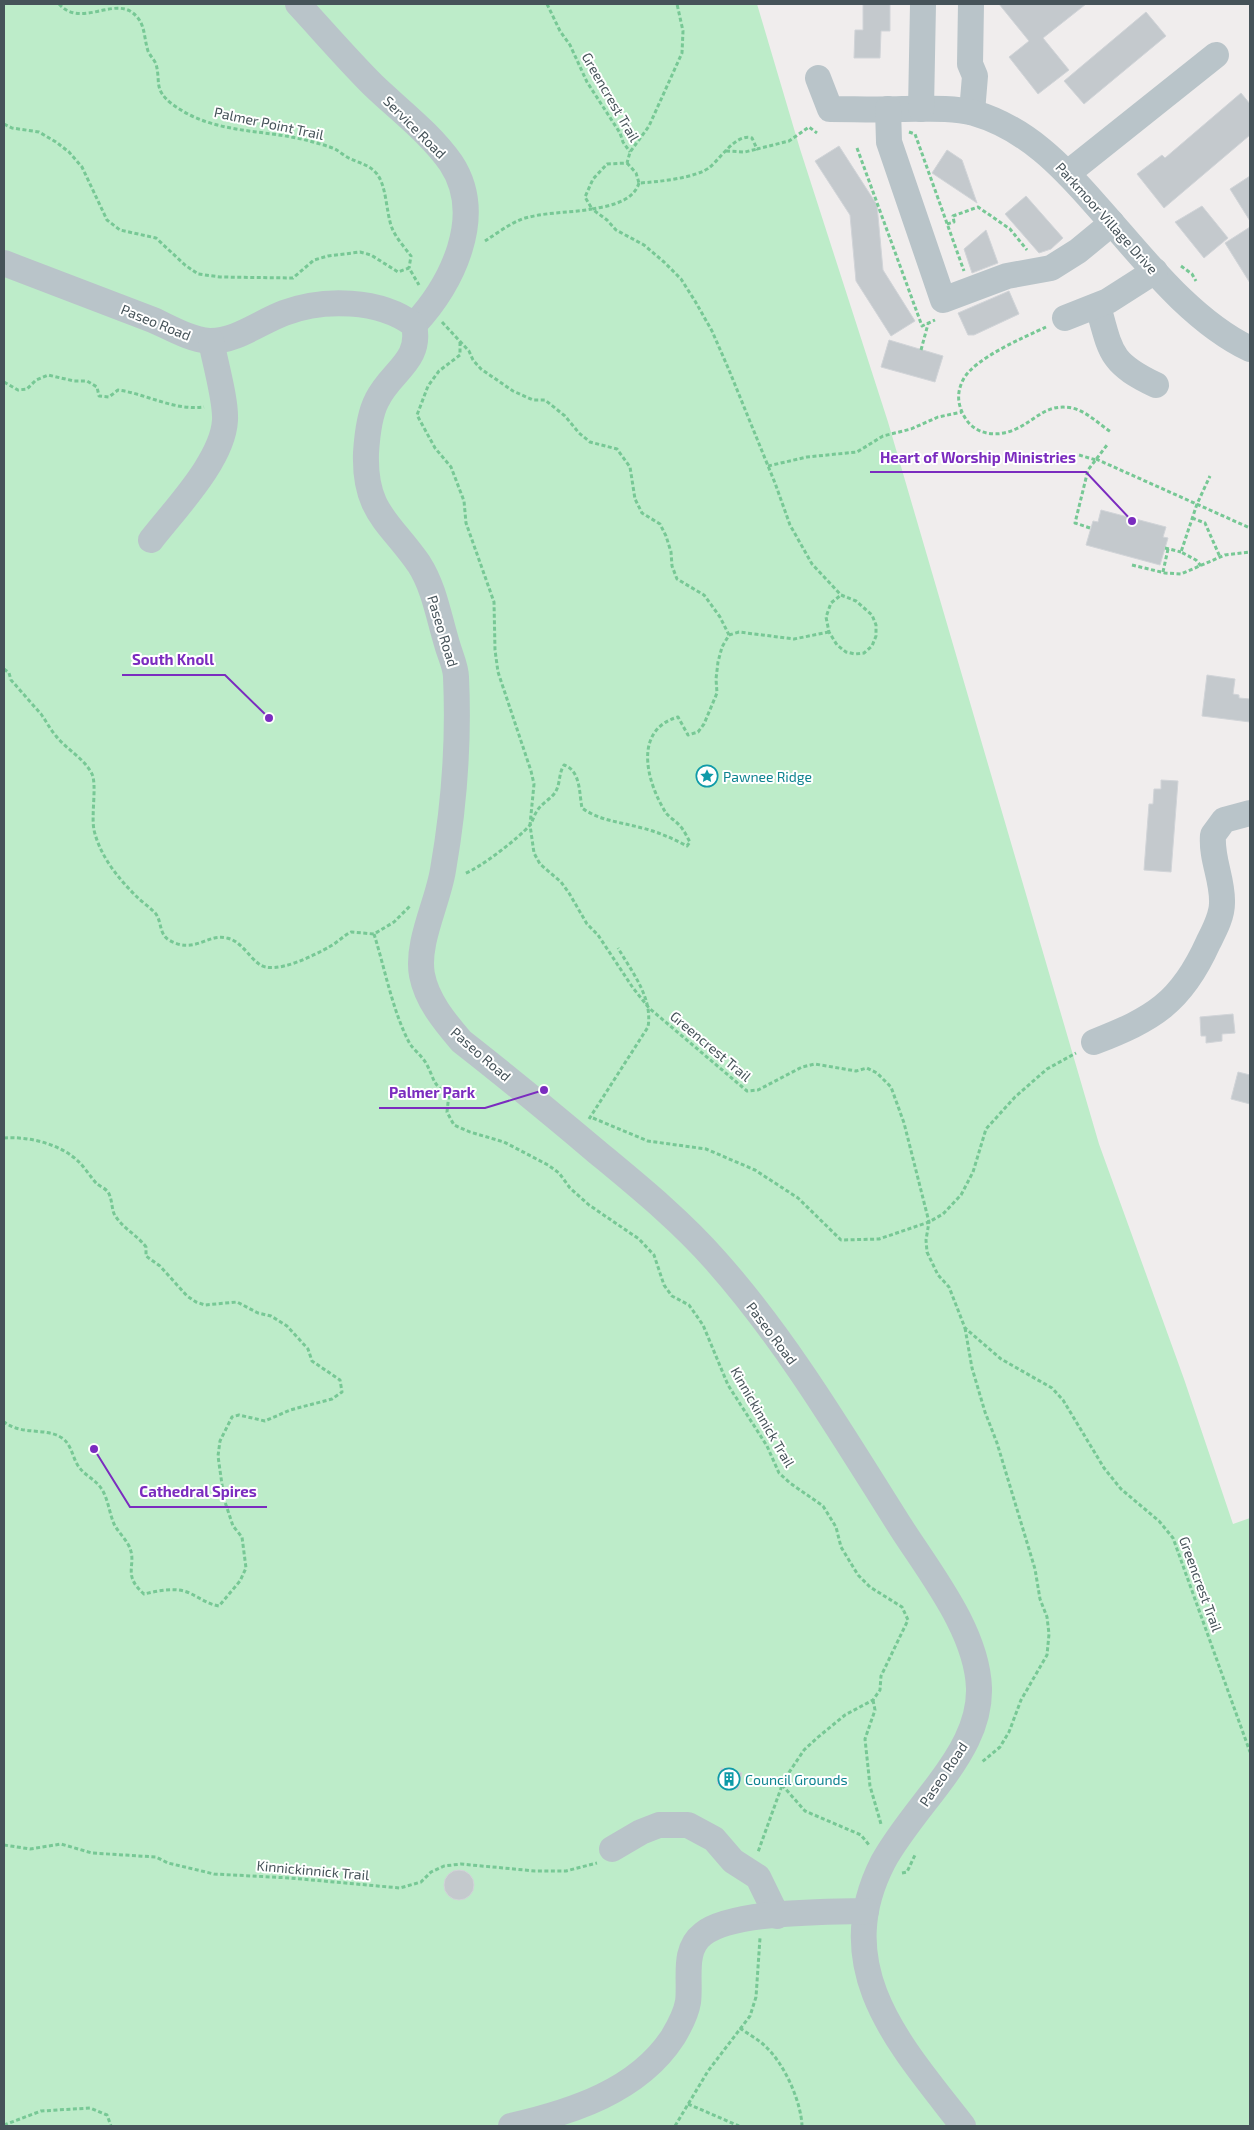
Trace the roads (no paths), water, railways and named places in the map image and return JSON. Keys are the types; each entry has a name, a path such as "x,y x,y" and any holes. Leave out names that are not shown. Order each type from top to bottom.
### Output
{"street":[{"name":"Service Road","path":"298,4 372,84 440,149 451,164 466,199 465,223 458,257 447,281 421,318"},
{"path":"921,109 923,4"},
{"path":"971,4 970,64 974,76 972,112"},
{"path":"1068,173 1216,55"},
{"name":"Parkmoor Village Drive","path":"818,78 830,109 921,109 972,112 994,120 1019,133 1046,153 1068,173 1112,223 1166,267 1200,316 1223,333 1250,349"},
{"path":"888,109 889,142 943,300 1007,276 1051,268 1078,251 1112,223"},
{"name":"Paseo Road","path":"4,263 162,324 193,338 211,341 229,338 284,313 329,305 358,304 382,308 402,316 421,318 412,356 390,380 376,401 366,454 368,485 373,503 382,519 419,565 430,587 456,674 453,800 442,879 422,952 422,975 435,1008 461,1041 584,1126 716,1260 780,1342 839,1430 958,1618 971,1649 977,1670 979,1689 976,1718 971,1732 952,1765 890,1851 875,1879 866,1911 864,1945 872,1989 882,2014 924,2076 963,2126"},
{"path":"1065,318 1098,306 1166,267"},
{"path":"1098,306 1106,336 1116,357 1128,370 1156,385"},
{"path":"151,540 204,472 216,453 222,436 225,420 211,341"},
{"path":"1094,1042 1142,1022 1163,1008 1182,989 1205,950 1222,912 1222,895 1215,867 1213,835 1224,820 1250,813"},
{"path":"612,1849 641,1832 659,1825 688,1825 714,1839 733,1862 751,1871 762,1884 768,1917"},
{"path":"511,2126 543,2118 602,2096 635,2078 659,2056 680,2026 688,2003 690,1956 695,1942 702,1934 731,1921 866,1911"}],"place":[{"name":"Heart of Worship Ministries","path":"1132,521"},
{"name":"South Knoll","path":"269,718"},
{"name":"Pawnee Ridge","path":"707,776"},
{"name":"Palmer Park","path":"544,1090"},
{"name":"Cathedral Spires","path":"94,1449"},
{"name":"Council Grounds","path":"729,1779"}]}
